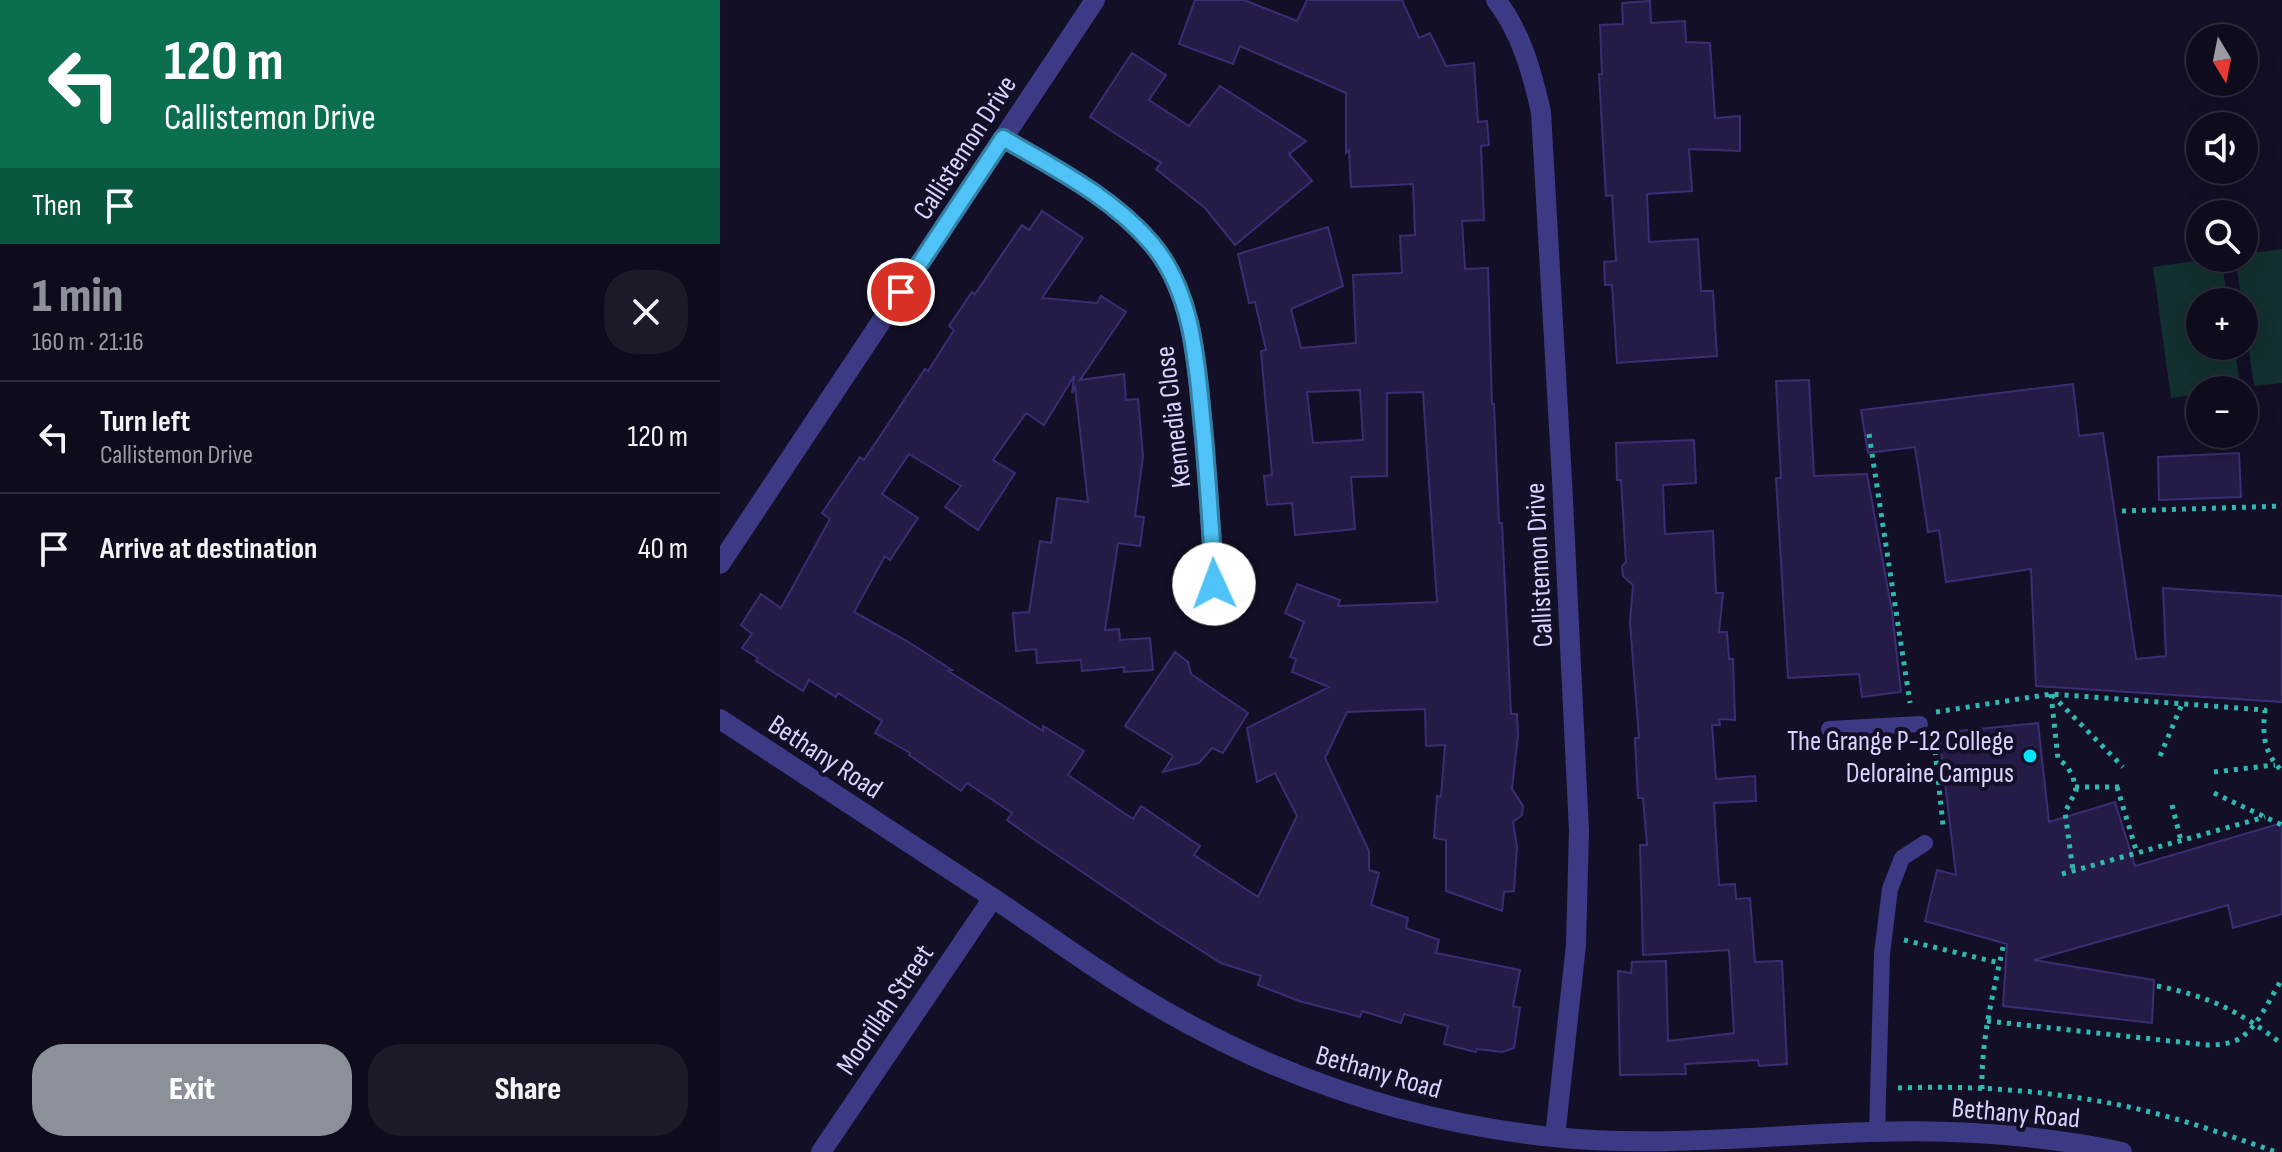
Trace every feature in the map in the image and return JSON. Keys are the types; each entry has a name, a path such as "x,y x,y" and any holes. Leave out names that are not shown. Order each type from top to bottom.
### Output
{"street":[{"name":"Callistemon Drive","path":"720,564 1095,0"},
{"name":"Callistemon Drive","path":"1496,0 1520,42 1541,112 1562,465 1579,831 1576,945 1555,1137"},
{"name":"Kennedia Close","path":"1003,138 1097,195 1126,218 1154,246 1173,275 1185,309 1195,357 1212,521 1214,584"},
{"name":"Bethany Road","path":"720,719 1082,960 1222,1042 1292,1074 1432,1117 1555,1137 1645,1141 1877,1132 2122,1152"},
{"name":"Moorillah Street","path":"821,1152 993,898"}],"lane":[{"path":"1829,729 1915,721"},
{"path":"1877,1132 1884,935 1890,889 1902,858 1925,843"}],"path":[{"path":"1869,434 1915,721 2051,694 2265,710 2263,741 2282,771"},
{"path":"2122,511 2282,506"},
{"path":"2051,694 2123,767"},
{"path":"2051,694 2058,759 2067,766 2076,791 2065,812 2073,871"},
{"path":"2160,756 2182,704"},
{"path":"1925,843 1943,825 1934,740"},
{"path":"2214,772 2276,765"},
{"path":"2075,787 2120,787 2137,853"},
{"path":"2214,793 2282,825"},
{"path":"2172,805 2181,841"},
{"path":"2062,874 2265,817"},
{"path":"1884,935 2000,963"},
{"path":"1982,1089 1981,1063 1987,1021 2003,947"},
{"path":"1987,1021 2207,1045 2225,1044 2241,1038 2255,1023 2282,979"},
{"path":"2157,986 2218,1003 2255,1023 2282,1044"},
{"path":"1877,1089 1932,1087 2053,1094 2129,1107 2216,1131 2276,1152"}],"green space":[{"path":"2282,249 2282,383 2258,386 2258,376 2253,376 2250,360 2258,360 2258,288 2240,288 2237,272 2258,272 2258,252"},
{"path":"2186,262 2186,272 2223,272 2226,288 2186,288 2186,360 2236,360 2239,376 2186,376 2186,396 2171,398 2153,267"}],"building":[{"path":"1195,0 1244,0 1297,21 1307,0 1402,0 1419,38 1430,33 1446,66 1474,63 1478,122 1487,121 1489,145 1481,146 1484,220 1462,221 1465,269 1488,268 1492,404 1499,523 1502,523 1511,714 1517,714 1518,735 1512,789 1523,806 1522,815 1513,822 1517,847 1514,891 1504,892 1502,911 1446,891 1446,840 1434,838 1445,745 1426,746 1425,709 1347,712 1325,758 1369,851 1369,870 1379,873 1371,905 1408,918 1406,928 1439,940 1436,953 1520,970 1513,1006 1520,1008 1514,1048 1502,1052 1477,1049 1476,1052 1444,1044 1448,1026 1404,1014 1401,1023 1362,1011 1360,1017 1299,1001 1258,985 1261,976 1221,963 1032,838 1007,820 1012,813 967,783 961,791 910,753 875,733 882,721 838,693 836,697 809,680 803,691 756,661 758,658 742,648 752,634 741,625 761,594 781,608 830,519 822,513 860,457 864,460 925,369 928,371 954,330 949,326 972,292 975,294 1022,225 1029,230 1042,211 1083,238 1042,298 1097,303 1101,296 1126,312 1080,380 1124,374 1126,400 1138,399 1143,456 1135,516 1144,517 1140,546 1118,543 1105,630 1119,629 1120,640 1150,638 1153,670 1124,672 1124,667 1082,671 1081,660 1037,663 1036,649 1016,651 1013,613 1029,612 1040,541 1051,543 1057,498 1088,502 1075,387 1072,393 1074,376 1044,425 1026,413 993,460 1015,473 978,530 945,507 961,486 909,454 882,494 918,518 890,560 885,556 854,612 907,641 1043,731 1043,726 1084,751 1068,775 1133,819 1141,806 1200,846 1194,855 1258,897 1297,816 1275,773 1257,782 1247,728 1329,687 1292,672 1296,659 1290,657 1304,622 1285,613 1297,584 1340,600 1338,606 1437,602 1423,392 1387,393 1387,476 1351,477 1355,529 1295,535 1292,503 1267,505 1264,476 1272,475 1261,351 1266,350 1255,302 1249,303 1238,254 1328,227 1343,286 1291,309 1301,348 1356,343 1353,275 1402,273 1400,236 1415,235 1413,184 1351,187 1349,150 1346,153 1346,93 1240,46 1233,64 1179,44","holes":["1360,390 1363,440 1313,443 1307,392"]},
{"path":"1650,1 1651,23 1685,21 1686,42 1710,43 1715,118 1740,116 1740,151 1689,149 1692,191 1647,194 1649,242 1698,239 1701,291 1713,291 1717,356 1617,363 1612,285 1605,285 1604,262 1616,261 1612,195 1606,196 1599,74 1602,74 1600,25 1623,24 1622,3"},
{"path":"1132,53 1166,75 1149,100 1189,126 1220,86 1306,141 1289,154 1312,181 1235,245 1205,208 1156,169 1161,163 1090,117"},
{"path":"1809,380 1814,476 1867,474 1892,612 1901,692 1862,697 1859,674 1788,678 1776,478 1781,478 1776,381"},
{"path":"2073,384 2079,436 2103,433 2136,659 2166,656 2163,588 2282,596 2282,702 2036,686 2031,569 1946,582 1939,530 1928,532 1915,447 1868,453 1861,410"},
{"path":"1694,440 1696,483 1663,485 1665,534 1713,531 1716,593 1723,593 1719,632 1727,632 1729,659 1733,659 1735,720 1719,719 1720,725 1712,725 1716,779 1755,776 1756,801 1714,803 1719,885 1735,884 1736,899 1750,898 1755,962 1782,961 1787,1064 1759,1066 1758,1060 1685,1064 1686,1074 1620,1075 1618,971 1631,973 1632,962 1666,961 1668,1041 1734,1033 1729,950 1643,955 1640,845 1647,845 1643,798 1638,798 1635,738 1639,738 1630,622 1633,585 1623,576 1622,566 1626,562 1616,443"},
{"path":"2239,453 2241,497 2159,500 2158,457"},
{"path":"1175,652 1188,662 1191,674 1248,713 1223,753 1212,748 1199,763 1163,772 1173,756 1125,726"},
{"path":"2038,723 2049,822 2115,802 2135,866 2282,823 2282,914 2233,928 2228,905 2034,960 2154,980 2152,1023 2003,1006 2007,944 1925,921 1937,870 1956,875 1939,733"}],"place":[{"name":"The Grange P-12 College Deloraine Campus","path":"2030,756"}],"route":[{"path":"901,292 1003,138 1097,195 1126,218 1154,246 1173,275 1193,342 1212,521 1214,584"}]}
